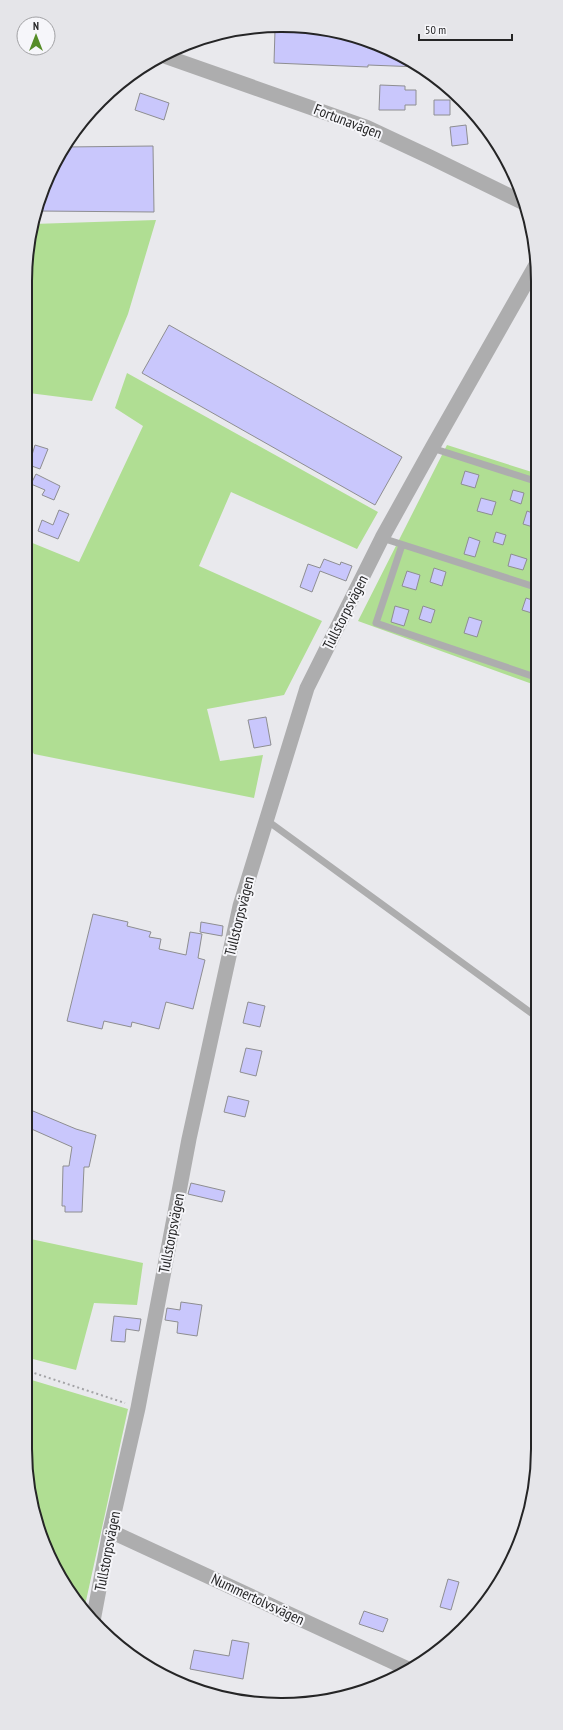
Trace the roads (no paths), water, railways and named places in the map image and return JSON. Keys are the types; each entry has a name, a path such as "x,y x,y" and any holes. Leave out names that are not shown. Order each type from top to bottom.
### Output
{"street":[{"name":"Fortunavägen","path":"171,58 366,127 430,156 518,200"},
{"name":"Tullstorpsvägen","path":"94,1613 110,1531 138,1408 193,1123 240,906 265,819 307,688 382,538 531,275"},
{"name":"Nummertolvsvägen","path":"110,1531 403,1667"}],"lane":[{"path":"432,448 531,481"},
{"path":"382,538 531,586"},
{"path":"402,545 376,623 531,676"},
{"path":"265,819 531,1013"}]}
